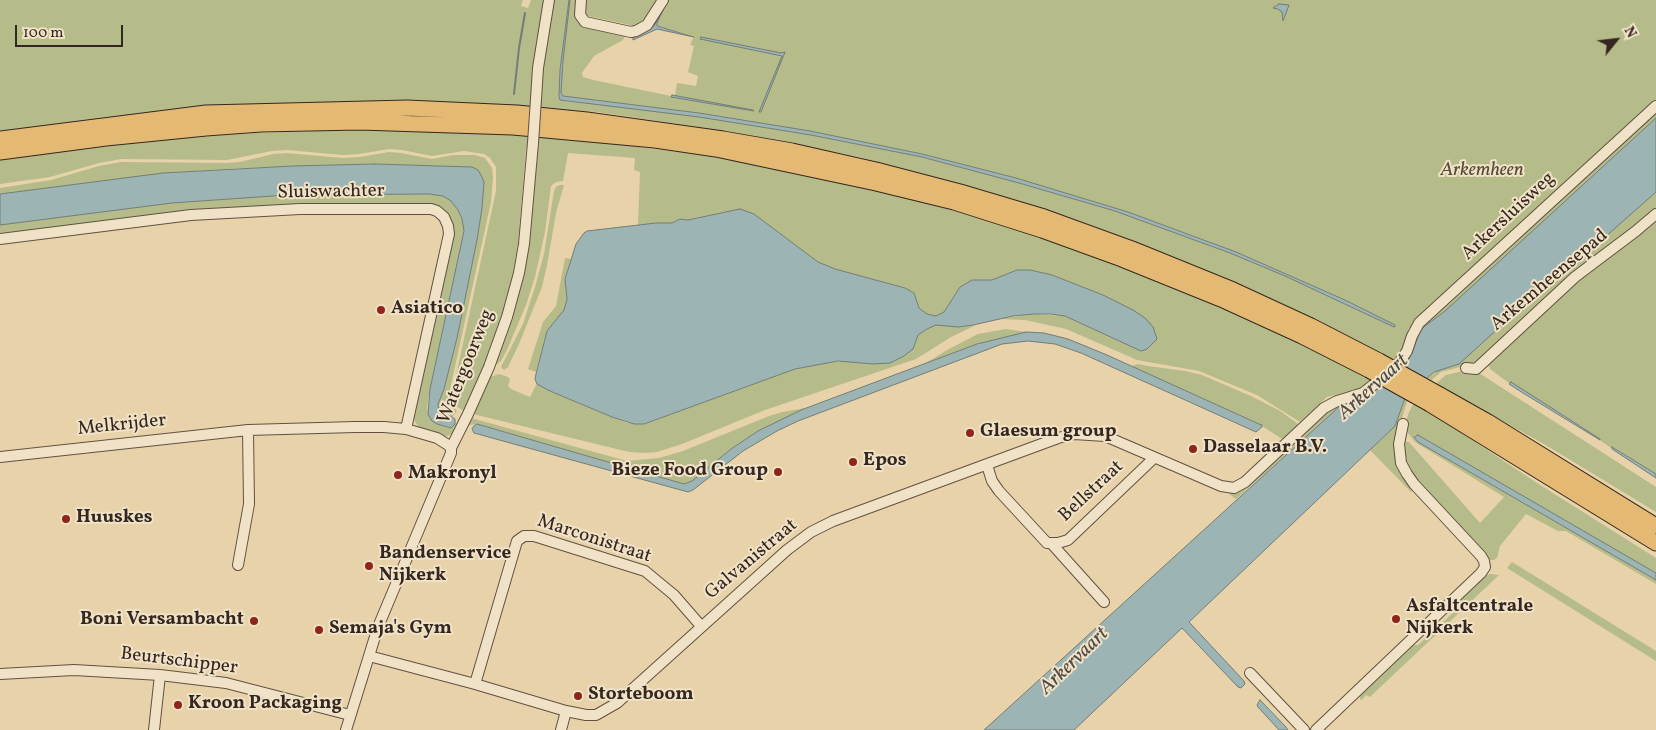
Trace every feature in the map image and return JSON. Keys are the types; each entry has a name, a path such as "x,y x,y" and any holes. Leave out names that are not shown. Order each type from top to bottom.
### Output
{"highway":[{"path":"0,139 206,113 408,108 517,113 587,120 723,139 792,151 876,170 1044,217 1132,249 1233,290 1311,326 1375,371"},
{"path":"0,152 106,138 262,124 360,122 513,127 655,140 716,149 876,183 954,202 1042,230 1122,259 1221,299 1488,422 1656,526"},
{"path":"1435,399 1656,543"}],"street":[{"name":"Watergoorweg","path":"346,730 378,627 451,453 450,448 489,367 511,304 524,244 538,68 550,0"},
{"path":"581,0 580,15 585,22 630,32 647,25 663,0"},
{"name":"Arkersluisweg","path":"1398,363 1407,351 1412,336 1419,324 1656,106"},
{"name":"Sluiswachter","path":"0,239 191,215 300,209 431,209 437,211 447,221 449,234 406,429"},
{"name":"Arkemheensepad","path":"1466,368 1476,369 1575,277 1636,232 1656,214"},
{"name":"Galvanistraat","path":"369,656 475,684 566,711 596,715 617,703 787,550 811,532 833,521 1058,438 1074,434 1105,436 1221,486 1234,488 1245,482 1324,408 1337,401 1363,393 1375,371"},
{"path":"1316,730 1481,574 1485,567 1481,556 1414,484 1407,474 1401,463 1399,444 1403,424"},
{"name":"Melkrijder","path":"0,457 248,430 384,427 406,429 437,438 450,448"},
{"path":"238,565 249,504 248,430"},
{"name":"Bellstraat","path":"987,465 992,482 998,491 1047,543 1058,543 1068,540 1154,458"},
{"name":"Marconistraat","path":"475,684 517,540 524,536 534,536 645,571 674,595 701,626"},
{"name":"Bellstraat","path":"1051,543 1104,602"},
{"name":"Beurtschipper","path":"0,674 74,670 160,675 226,683 350,716"},
{"path":"1250,673 1304,730"},
{"path":"154,730 160,675"},
{"path":"561,730 566,711"}],"green space":[{"path":"0,0 523,0 521,6 528,8 531,0 547,0 538,38 532,107 436,102 262,104 177,111 0,133"},
{"name":"Arkemheen","path":"553,0 569,0 560,70 559,96 563,101 589,102 699,117 811,135 922,157 1019,183 1115,211 1230,253 1285,276 1395,327 1395,325 1345,300 1236,252 1128,212 1016,178 922,154 810,131 699,113 563,96 561,93 563,61 570,0 578,0 577,22 622,32 625,36 623,40 594,56 582,73 583,77 671,96 689,98 675,96 677,83 696,86 698,76 688,72 694,46 690,45 694,36 653,25 649,14 641,24 635,26 588,16 583,10 583,0 1656,0 1656,474 1614,448 1611,448 1572,421 1509,383 1480,361 1472,365 1441,372 1408,400 1398,434 1413,489 1411,492 1370,450 1395,426 1405,398 1438,370 1413,330 1408,328 1410,335 1396,363 1315,320 1237,283 1109,232 983,190 859,157 769,139 597,112 538,108 541,72"},
{"path":"351,130 479,132 531,135 529,149 526,149 518,243 508,302 498,337 464,411 456,406 452,394 496,191 496,167 490,158 484,154 464,151 432,156 389,149 343,155 287,150 227,160 121,159 99,163 50,177 0,184 0,160 164,139 254,133"},
{"path":"536,135 758,162 879,188 1033,232 1107,258 1232,310 1373,380 1359,388 1327,397 1300,422 1257,395 1199,371 1137,360 1066,329 1025,320 999,319 1034,314 1065,316 1136,349 1103,295 1052,275 1030,270 1017,270 992,280 982,280 960,287 944,312 936,316 927,314 919,308 914,293 905,288 835,269 818,262 754,214 740,209 688,220 681,219 672,223 638,225 640,172 634,170 635,158 568,153 563,181 556,182 551,186 545,232 535,277 526,305 507,350 501,361 496,365 509,318"},
{"path":"389,152 432,159 453,155 475,155 485,158 492,168 491,202 449,394 450,401 457,411 452,417 439,412 438,404 444,389 457,338 482,208 484,182 472,167 375,164 243,168 163,173 0,194 0,188 51,180 99,166 121,162 227,163 287,153 343,158"},
{"path":"560,185 564,185 556,213 542,287 519,344 508,367 504,370 501,367 523,324 535,287 544,254 554,191"},
{"path":"429,194 443,196 451,201 462,219 464,231 427,407 432,421 437,424 449,428 453,427 455,423 460,424 455,433 444,437 419,428 413,418 452,238 446,213 324,206 0,236 0,225 172,203 287,195"},
{"path":"565,258 571,259 565,279 566,303 564,310 547,331 536,372 528,369 543,322 556,306"},
{"path":"936,325 958,327 976,325 951,337 916,359 765,410 682,444 657,452 629,452 472,413 486,381 490,377 499,374 510,379 508,386 511,389 530,397 537,383 550,391 627,423 644,424 795,369 912,349 918,335"},
{"path":"1006,329 1026,332 977,344 926,363 978,334"},
{"path":"1138,364 1202,375 1253,397 1280,411 1298,424 1282,439 1259,424 1131,366"},
{"path":"1467,370 1479,373 1656,487 1656,512 1544,444 1435,384 1446,375"},
{"path":"1381,385 1367,397 1341,405 1236,499 1229,494 1229,492 1321,414"},
{"path":"1414,403 1656,558 1656,573 1415,435 1415,439 1418,442 1656,580 1656,584 1566,531 1558,531 1526,514 1500,546 1497,558 1490,560 1427,493 1407,467 1403,441 1409,442 1480,523 1504,497 1415,442 1404,428"},
{"path":"806,408 758,431 731,449 692,481 684,484 478,424 468,425 471,418 627,461 659,458 683,451 769,416"},
{"path":"1512,562 1656,651 1656,661 1507,568"},
{"path":"1485,575 1499,575 1370,697 1366,695 1361,701 1359,694 1411,645 1418,645 1455,611 1455,603"}],"water":[{"path":"569,0 561,93 563,96 699,113 810,131 922,154 1016,178 1128,212 1236,252 1345,300 1395,325 1395,327 1285,276 1230,253 1115,211 1019,183 922,157 811,135 699,117 560,100 560,70"},
{"path":"666,4 657,26 694,37 657,29 633,40 633,38 654,26"},
{"path":"1279,4 1289,5 1283,21 1282,12 1273,8"},
{"path":"701,37 781,53 785,52 761,112 759,112 782,56 700,39"},
{"path":"672,95 753,110 754,111 671,97"},
{"name":"Arkervaart","path":"1656,118 1656,192 1604,238 1555,277 1459,364 1434,372 1405,398 1395,426 1189,622 1244,681 1245,684 1241,688 1182,628 1074,730 984,730 1341,405 1367,397 1403,365 1409,359 1421,329 1445,311"},
{"path":"375,164 472,167 478,170 484,182 477,240 457,338 444,389 438,404 439,412 455,419 455,424 451,428 432,421 428,414 430,389 464,231 458,210 451,201 443,196 429,194 287,195 172,203 0,225 0,194 163,173"},
{"path":"740,209 754,214 818,262 835,269 905,288 914,293 919,308 927,314 936,316 944,312 960,287 972,280 992,280 1017,270 1030,270 1052,275 1103,295 1133,310 1145,318 1153,327 1157,339 1147,349 1141,351 1065,316 1051,314 1013,316 958,327 936,325 918,335 913,349 890,363 873,364 838,361 795,369 644,424 634,424 612,417 537,384 535,379 547,331 564,310 567,299 565,279 576,244 584,233 587,231 656,223 672,223 680,219 688,220"},
{"path":"1026,332 1044,333 1068,339 1262,425 1262,427 1256,432 1081,353 1055,344 1028,341 1002,344 798,421 743,451 688,492 474,433 472,429 477,424 684,484 692,481 731,449 758,431 801,410 977,344"},
{"path":"1511,382 1600,439 1600,440 1509,384"},
{"path":"1418,435 1656,573 1656,580 1418,442 1414,437"},
{"path":"1612,447 1656,474 1656,478 1612,449"},
{"path":"1260,700 1288,730 1279,730 1258,707 1257,705"}],"waterway":[{"path":"514,94 525,13"}],"place":[{"name":"Asiatico","path":"381,310"},
{"name":"Glaesum group","path":"970,433"},
{"name":"Dasselaar B.V.","path":"1193,449"},
{"name":"Epos","path":"853,462"},
{"name":"Bieze Food Group","path":"778,472"},
{"name":"Makronyl","path":"398,475"},
{"name":"Huuskes","path":"66,519"},
{"name":"Bandenservice Nijkerk","path":"369,566"},
{"name":"Asfaltcentrale Nijkerk","path":"1396,619"},
{"name":"Boni Versambacht","path":"254,621"},
{"name":"Semaja's Gym","path":"319,630"},
{"name":"Storteboom","path":"578,696"},
{"name":"Kroon Packaging","path":"178,705"}]}
